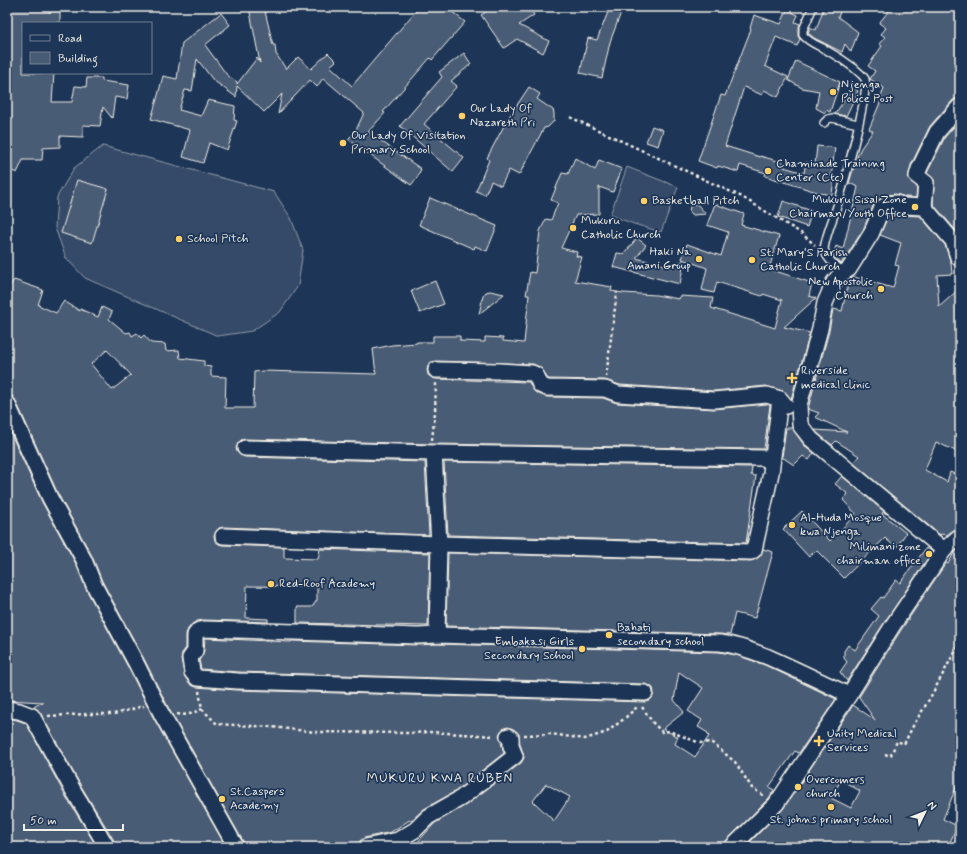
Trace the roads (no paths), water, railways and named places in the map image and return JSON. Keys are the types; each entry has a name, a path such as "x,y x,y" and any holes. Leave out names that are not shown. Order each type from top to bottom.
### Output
{"street":[{"path":"960,106 937,132 917,176 926,183 924,207 953,241 960,259"},
{"path":"924,207 904,206 896,203 888,204 882,208 872,234 849,269 836,278 827,296 820,329 799,405 800,426 811,439 944,550"},
{"path":"436,370 499,371 532,374 536,375 540,385 547,388 605,389 618,394 714,400 767,395 780,399 788,409 799,405"},
{"path":"223,536 439,544 752,552 754,550 772,463 780,399"},
{"path":"7,403 50,498 84,560 94,585 161,713 236,847"},
{"path":"246,448 433,448 764,458 772,463"},
{"path":"433,448 439,544 437,635"},
{"path":"732,847 776,804 944,550 960,536"},
{"path":"644,693 238,681 197,678 192,672 190,658 195,652 195,635 201,629 734,644 791,667 849,695"},
{"path":"7,709 19,711 32,716 107,847"},
{"path":"366,847 398,840 414,830 428,817 461,798 507,763 515,756 511,746 511,738 508,736"}],"lane":[{"path":"813,7 803,30 803,35 805,38 841,59 860,73 865,79 866,92 824,249 825,254 832,263 844,272"},
{"path":"824,123 828,119 832,118 858,124"}],"place":[{"name":"Njenga Police Post","path":"833,92"},
{"name":"Our Lady Of Nazareth Pri","path":"462,116"},
{"name":"Our Lady Of Visitation Primary School","path":"343,143"},
{"name":"Chaminade Training Center (Ctc)","path":"768,171"},
{"name":"Basketball Pitch","path":"644,201"},
{"name":"Mukuru Sisal Zone Chairman/Youth Office","path":"915,207"},
{"name":"Mukuru Catholic Church","path":"573,228"},
{"name":"School Pitch","path":"179,239"},
{"name":"Haki Na Amani Group","path":"699,259"},
{"name":"St. Mary'S Parish Catholic Church","path":"752,260"},
{"name":"New Apostolic Church","path":"881,289"},
{"name":"Riverside medical clinic","path":"792,378"},
{"name":"Al-Huda Mosque kwa Njenga","path":"792,525"},
{"name":"Milimani zone chairman office","path":"929,554"},
{"name":"Red-Roof Academy","path":"271,584"},
{"name":"Bahati secondary school","path":"609,635"},
{"name":"Embakasi Girls Secondary School","path":"582,649"},
{"name":"Unity Medical Services","path":"819,741"},
{"name":"Overcomers church","path":"798,787"},
{"name":"St.Caspers Academy","path":"222,799"},
{"name":"St. johns primary school","path":"831,807"}],"district":[{"name":"MUKURU KWA RUBEN","path":"440,778"}]}
